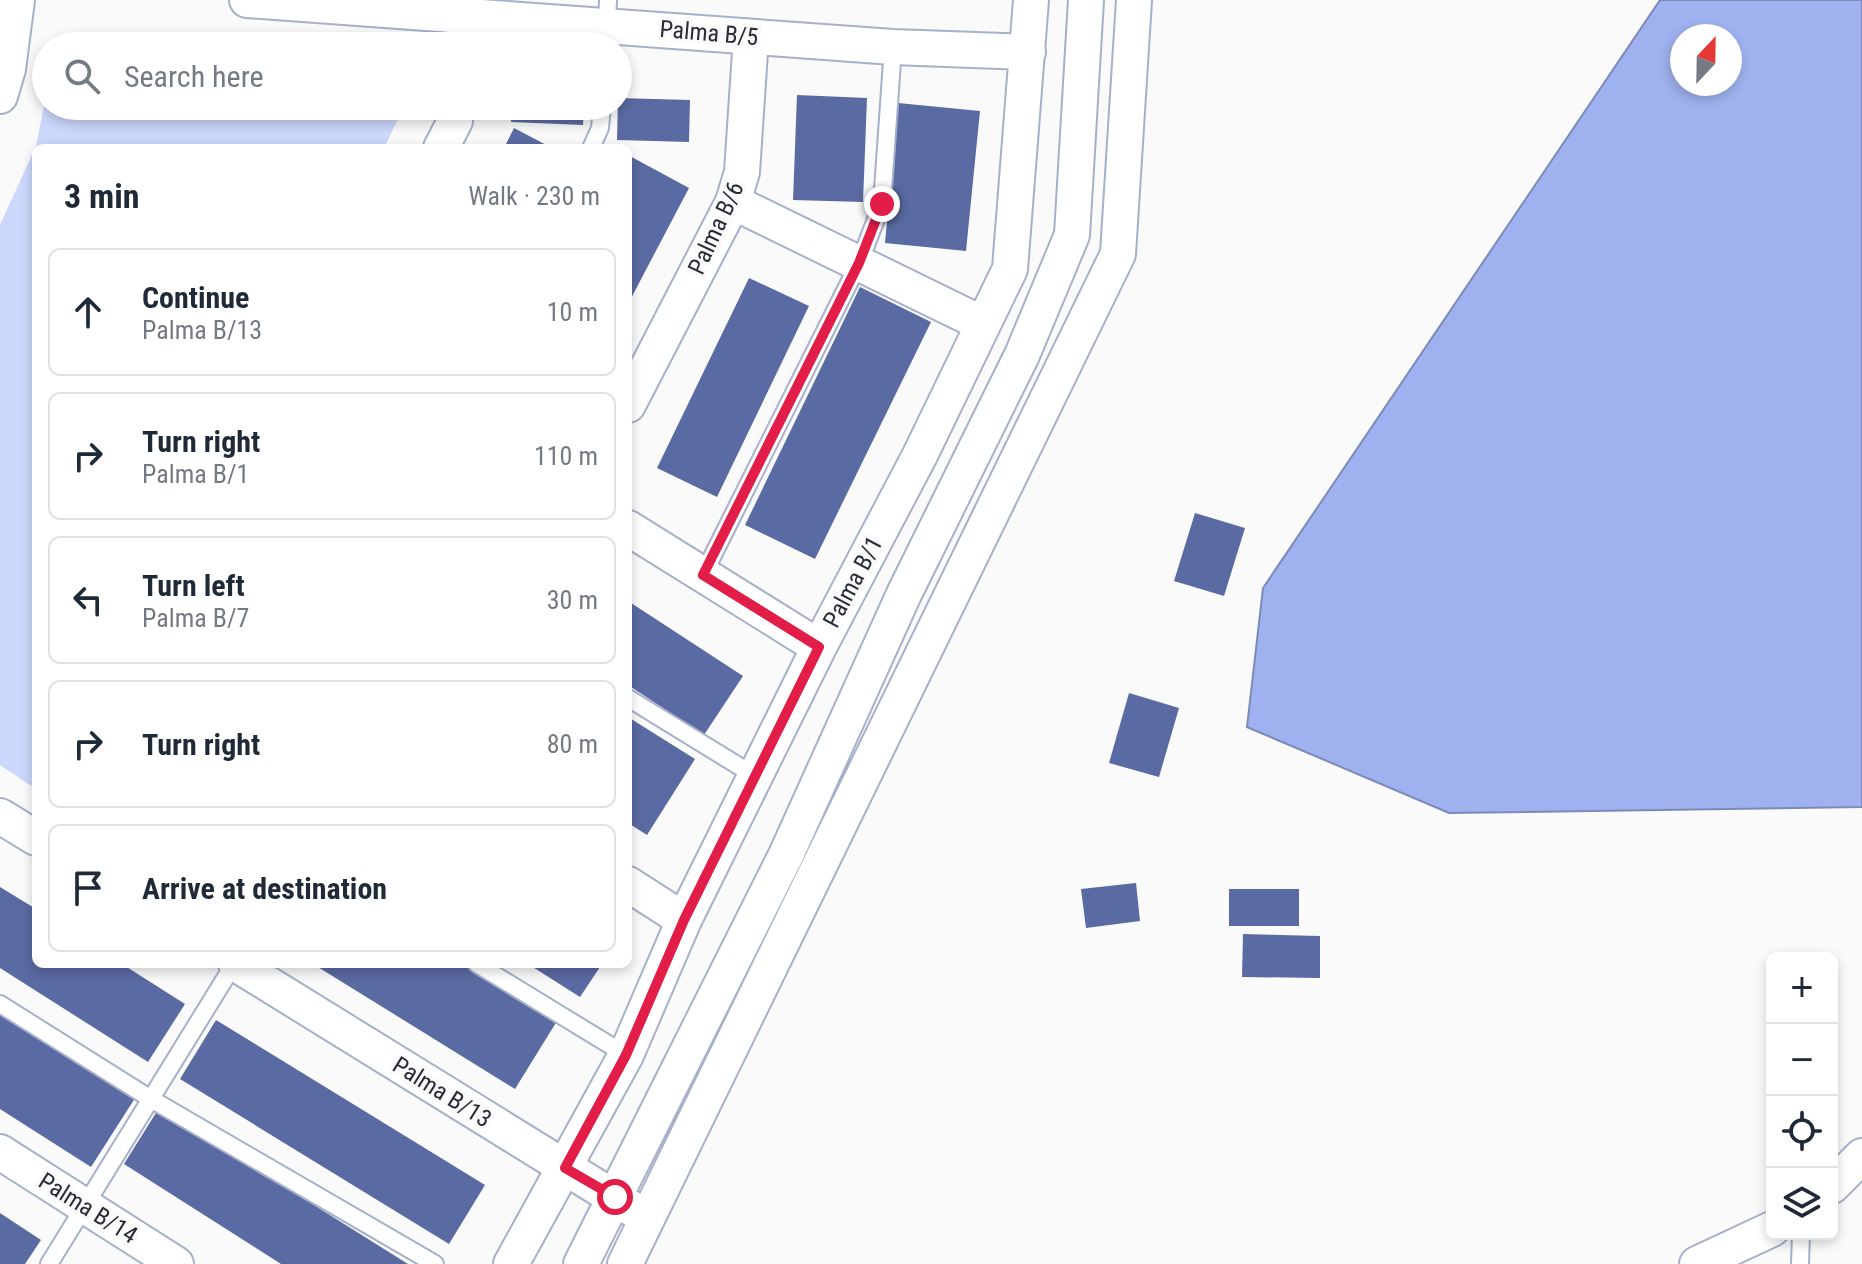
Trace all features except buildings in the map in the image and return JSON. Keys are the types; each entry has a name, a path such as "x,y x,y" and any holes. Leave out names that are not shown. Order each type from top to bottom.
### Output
{"street":[{"path":"0,96 8,69 17,0"},
{"name":"Palma B/5","path":"247,0 464,32 607,24 893,47 1028,52"},
{"name":"Palma B/1","path":"511,1264 626,1055 684,920 819,647 920,455 1010,269 1031,0"},
{"path":"581,1264 786,855 904,594 1022,355 1072,235 1086,0"},
{"path":"625,1264 1118,254 1134,0"},
{"name":"Palma B/6","path":"632,397 733,202 742,172 751,37"},
{"path":"443,144 455,120"},
{"path":"733,202 983,324"},
{"path":"632,531 819,647"},
{"path":"0,816 32,836"},
{"path":"632,887 684,920"},
{"name":"Palma B/13","path":"241,968 648,1219"},
{"name":"Palma B/14","path":"0,1152 176,1264"},
{"path":"1838,1180 1862,1156"},
{"path":"1697,1264 1766,1232"}],"lane":[{"path":"703,575 859,263 882,204 893,47"},
{"path":"593,144 601,120"},
{"path":"632,700 755,776"},
{"path":"49,1264 233,968"},
{"path":"484,968 626,1055"},
{"path":"0,1004 151,1099 435,1264"},
{"path":"1800,1264 1801,1240"}],"shaded area":[{"path":"41,120 398,120 386,144 36,144"},
{"path":"32,155 32,786 0,765 0,225"}],"water":[{"path":"1660,0 1862,0 1862,807 1449,813 1247,727 1263,588"}],"route":[{"path":"615,1197 565,1168 626,1055 684,920 819,647 703,575 859,263 882,204"}]}
